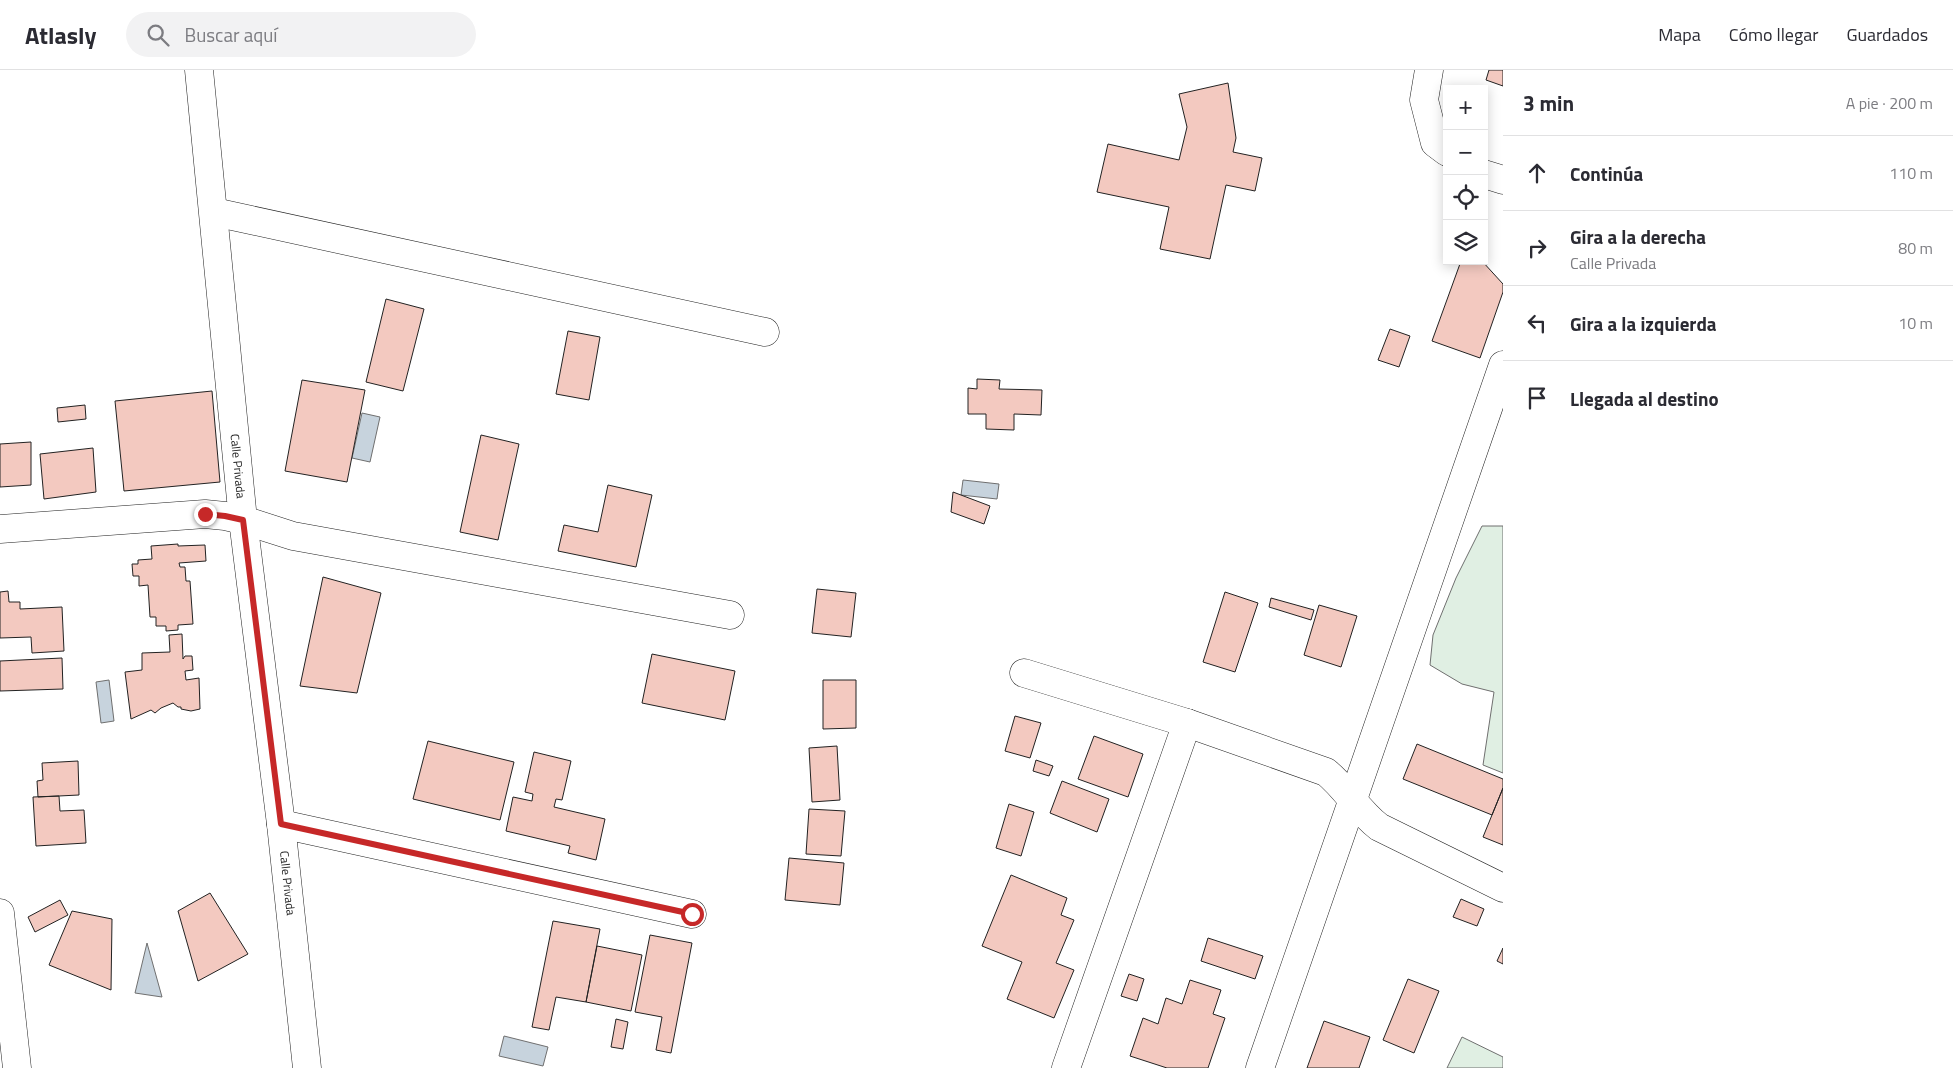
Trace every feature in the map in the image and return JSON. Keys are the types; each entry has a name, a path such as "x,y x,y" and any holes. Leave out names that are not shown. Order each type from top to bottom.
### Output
{"street":[{"name":"Calle Privada","path":"199,70 243,520 281,824 307,1068"},
{"path":"1429,70 1424,100 1435,143 1443,149"},
{"path":"1487,175 1503,180"},
{"path":"214,212 765,332"},
{"path":"1260,1068 1503,366"},
{"path":"0,529 205,514 225,516 293,536 730,615"},
{"path":"1024,672 1187,723 1326,772 1337,782 1365,816 1379,827 1503,888"},
{"path":"1066,1068 1187,723"},
{"path":"281,824 692,914"},
{"path":"0,913 17,1068"}],"green space":[{"path":"1482,526 1503,526 1503,773 1483,765 1494,692 1462,684 1430,665 1433,635 1456,578"},
{"path":"1462,1037 1503,1057 1503,1068 1447,1068"}],"shaded area":[{"path":"362,413 380,417 370,462 352,458"},
{"path":"963,480 999,484 997,499 961,495"},
{"path":"109,680 114,721 101,723 96,682"},
{"path":"147,943 162,997 135,993"},
{"path":"504,1036 548,1047 543,1066 499,1056"}],"building":[{"path":"1489,70 1503,70 1503,86 1486,80"},
{"path":"1228,83 1236,138 1233,152 1262,158 1255,191 1226,185 1210,259 1160,249 1169,207 1097,192 1108,144 1179,160 1187,127 1179,94"},
{"path":"1460,265 1486,265 1503,284 1503,292 1480,358 1432,341"},
{"path":"386,299 424,309 403,391 366,382"},
{"path":"1390,329 1410,336 1399,367 1378,360"},
{"path":"568,331 600,337 589,400 556,394"},
{"path":"977,379 1000,380 999,389 1042,390 1041,415 1014,414 1014,430 986,429 986,414 968,414 968,388 977,389"},
{"path":"302,380 365,390 347,482 285,471"},
{"path":"212,391 220,482 124,491 115,401"},
{"path":"85,405 86,419 58,422 57,408"},
{"path":"481,435 519,444 498,540 460,532"},
{"path":"31,442 31,485 0,487 0,444"},
{"path":"93,448 96,492 44,499 40,454"},
{"path":"608,485 652,495 636,567 558,551 564,525 598,532"},
{"path":"953,492 990,506 984,524 951,512"},
{"path":"178,544 178,546 205,545 206,561 179,563 180,567 185,567 186,581 190,581 193,624 178,625 178,630 166,631 166,626 156,626 156,617 150,617 148,585 139,586 139,576 133,576 132,564 138,564 138,560 152,559 151,546"},
{"path":"323,577 381,593 357,693 300,686"},
{"path":"817,589 856,593 851,637 812,633"},
{"path":"8,591 9,602 20,602 20,609 62,607 64,651 32,653 31,637 0,638 0,592"},
{"path":"1225,592 1258,603 1235,672 1203,662"},
{"path":"1271,598 1314,610 1311,620 1269,607"},
{"path":"1319,605 1357,616 1341,667 1304,655"},
{"path":"182,634 183,659 185,656 192,656 193,670 185,671 186,680 199,678 200,709 191,711 181,709 181,707 173,703 155,713 151,710 131,719 125,672 142,670 142,653 170,652 169,635"},
{"path":"652,654 735,671 725,720 642,703"},
{"path":"62,658 63,689 0,691 0,661"},
{"path":"823,680 856,680 856,728 823,729"},
{"path":"1015,716 1041,723 1030,758 1005,751"},
{"path":"1094,736 1143,754 1128,797 1078,779"},
{"path":"428,741 514,762 500,820 413,799"},
{"path":"1417,744 1503,779 1503,788 1492,815 1403,779"},
{"path":"837,746 840,800 812,802 809,748"},
{"path":"534,752 571,761 562,800 556,799 554,807 605,819 596,860 568,853 570,846 506,831 513,797 532,801 533,794 525,792"},
{"path":"1036,760 1053,766 1049,776 1033,771"},
{"path":"78,761 79,795 38,797 37,781 43,780 42,763"},
{"path":"1062,781 1109,799 1097,832 1050,813"},
{"path":"1503,788 1503,845 1483,837"},
{"path":"59,796 60,811 84,810 86,843 36,846 33,797"},
{"path":"1009,804 1034,812 1021,856 996,848"},
{"path":"809,809 845,811 841,856 806,854"},
{"path":"789,858 844,863 840,905 785,900"},
{"path":"1011,875 1067,898 1061,915 1074,920 1056,963 1074,970 1054,1018 1007,999 1022,962 982,946"},
{"path":"210,893 248,954 198,981 178,911"},
{"path":"1461,899 1484,909 1477,926 1453,917"},
{"path":"60,900 68,915 35,932 28,917"},
{"path":"72,911 112,919 111,990 49,965"},
{"path":"553,921 600,929 586,1002 556,997 549,1030 532,1027"},
{"path":"650,935 692,943 671,1053 656,1050 662,1017 635,1012"},
{"path":"1208,938 1263,956 1255,979 1201,961"},
{"path":"597,946 642,955 631,1011 586,1002"},
{"path":"1503,948 1503,964 1497,961"},
{"path":"1129,974 1144,979 1137,1001 1121,996"},
{"path":"1408,979 1439,991 1414,1053 1383,1040"},
{"path":"1190,980 1221,990 1213,1014 1225,1018 1208,1068 1167,1068 1130,1056 1143,1018 1158,1024 1166,998 1182,1004"},
{"path":"616,1019 628,1022 623,1049 611,1047"},
{"path":"1324,1021 1370,1037 1359,1068 1307,1068"}],"route":[{"path":"205,514 243,520 281,824 692,914"}]}
